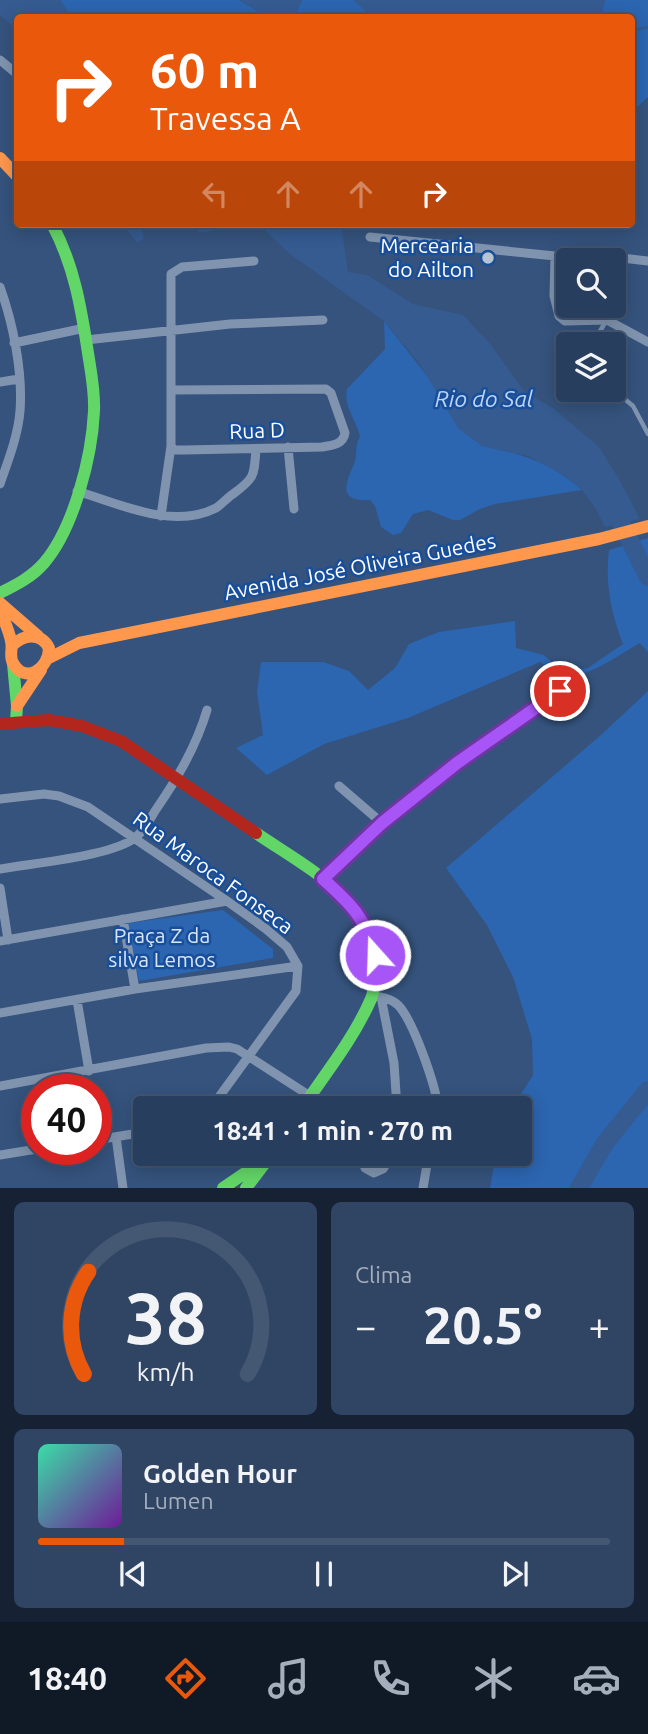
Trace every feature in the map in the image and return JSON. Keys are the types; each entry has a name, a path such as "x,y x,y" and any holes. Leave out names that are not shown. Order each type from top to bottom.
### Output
{"street":[{"path":"0,60 14,72"},
{"path":"0,158 14,173"},
{"path":"0,593 26,579 46,561 56,546 77,491 91,438 94,411 85,334 73,268 54,228"},
{"path":"370,237 555,256 613,257 648,261"},
{"path":"555,256 554,296 559,316 565,321 607,320 648,342"},
{"path":"161,516 171,446 172,271 182,267 254,261"},
{"path":"0,288 4,313 14,343 20,409 0,484"},
{"path":"14,343 85,334 170,332 271,321 323,320"},
{"path":"0,382 19,379"},
{"name":"Rua D","path":"171,446 174,450 185,450 332,446 343,439 344,429 331,393 323,389 172,390"},
{"path":"288,447 294,509"},
{"path":"77,491 161,516 206,512 220,505 251,480 256,449"},
{"path":"0,452 11,450"},
{"name":"Avenida José Oliveira Guedes","path":"49,658 79,643 599,539 648,526"},
{"path":"0,603 47,645 49,658 18,706"},
{"path":"0,610 12,646"},
{"path":"16,722 18,706 10,652 20,637 32,635 41,638"},
{"name":"Avenida José Oliveira Guedes","path":"41,638 79,643"},
{"path":"13,664 23,672 41,670"},
{"path":"323,879 382,823 457,763 560,691"},
{"path":"0,869 95,852 136,838 176,780 200,733 207,710"},
{"path":"0,724 49,720 97,730 121,741 323,879 353,906 369,932 375,955 377,996 394,1063 396,1096"},
{"path":"339,786 382,823"},
{"name":"Rua Maroca Fonseca","path":"0,799 30,794 59,796 88,807 228,901 287,947 298,966 298,985 220,1096"},
{"path":"0,888 4,941 228,901"},
{"path":"123,919 135,989"},
{"path":"0,1013 135,989 298,966"},
{"path":"68,1074 218,1047 237,1049 310,1096 377,996"},
{"path":"377,996 394,1002 406,1016 435,1096"},
{"path":"77,1000 89,1070"},
{"path":"0,1086 21,1083"},
{"path":"112,1138 133,1134"},
{"path":"116,1137 123,1188"},
{"path":"0,1155 21,1152"},
{"path":"223,1188 252,1166"},
{"path":"246,1188 262,1166"},
{"path":"364,1166 374,1173 385,1166"},
{"path":"423,1188 427,1166"}],"lane":[{"path":"600,332 607,320"},
{"path":"626,401 633,407 648,434"}],"green space":[{"path":"60,0 239,0 263,14 69,14"},
{"path":"302,0 354,0 370,14 296,14"},
{"path":"605,0 648,0 648,97 635,109 635,14 602,14"},
{"path":"384,321 482,446 547,466 582,490 495,504 460,520 428,510 413,514 401,533 393,535 381,527 375,506 370,500 353,498 347,491 346,486 360,437 346,395 347,389 385,349"},
{"path":"648,538 648,652 640,643 601,666 579,675 556,674 540,662 408,718 324,744 267,775 236,748 263,735 257,692 261,662 323,662 349,671 368,690 395,668 409,644 439,632 515,621 516,648 544,655 562,672 588,668 623,644 610,598 609,550"},
{"path":"648,691 648,1188 490,1188 494,1166 532,1166 532,1096 520,1096 533,1075 532,1039 513,977 487,925 446,868"},
{"name":"Praça Z da silva Lemos","path":"223,910 273,949 273,958 139,981 128,923"}],"water":[{"path":"0,0 60,0 69,14 14,14 14,27 0,15"},
{"path":"239,0 302,0 295,14 263,14"},
{"path":"354,0 605,0 602,14 369,14"},
{"path":"125,228 142,228 144,238 138,243"},
{"path":"195,228 229,228 199,233"},
{"name":"Rio do Sal","path":"262,228 342,228 348,272 367,275 413,304 463,315 491,345 524,391 554,409 599,447 640,519 605,527 582,490 565,476 528,456 482,446 458,428 419,363 384,321 290,254"}],"waterway":[{"path":"635,30 648,27"},
{"name":"Rio do Sal","path":"618,517 648,577"},
{"name":"Rio do Sal","path":"579,1188 605,1143 648,1090"}],"traffic: fast":[{"path":"0,593 34,572 55,548 80,491 93,429 93,389 79,303 66,255 54,228"},
{"path":"13,664 16,721"},
{"path":"256,833 334,887 363,922 372,943 375,975 371,999 348,1041 310,1096"},
{"path":"223,1188 252,1166"},
{"path":"246,1188 263,1166"}],"traffic: slow":[{"path":"0,158 14,173"},
{"path":"49,658 79,643 599,539 648,526"},
{"path":"0,603 38,636"},
{"path":"0,610 10,637 12,660 18,670 24,673 36,672 48,656 49,648 37,637 26,637 12,646"},
{"path":"17,706 41,670"}],"traffic: jam":[{"path":"0,724 49,720 82,726 121,741 256,833"}],"place":[{"name":"Mercearia do Ailton","path":"488,258"}],"route":[{"path":"375,955 369,932 353,906 323,879 382,823 457,763 560,691"}]}
